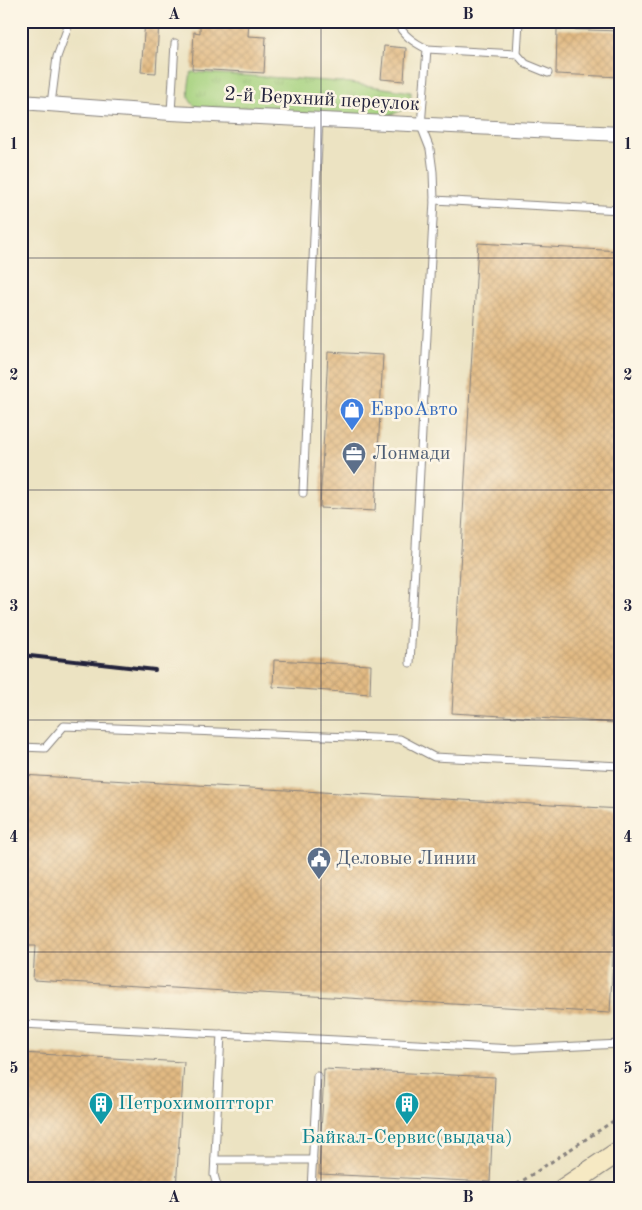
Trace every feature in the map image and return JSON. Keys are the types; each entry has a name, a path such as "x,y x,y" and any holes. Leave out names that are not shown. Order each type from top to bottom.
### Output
{"street":[{"name":"2-й Верхний переулок","path":"21,102 171,113 621,134"},
{"path":"563,1189 621,1150"}],"lane":[{"path":"50,104 57,57 70,21"},
{"path":"396,21 401,31 408,38 427,49 517,54 526,64 548,72"},
{"path":"517,54 519,21"},
{"path":"171,113 175,44"},
{"path":"410,663 434,200 430,150 421,126 427,49"},
{"path":"304,493 320,120"},
{"path":"434,200 621,210"},
{"path":"21,747 45,748 64,726 400,739 434,756 621,766"},
{"path":"21,1024 515,1049 621,1044"},
{"path":"218,1189 214,1175 221,1034"},
{"path":"311,1189 317,1076"},
{"path":"215,1160 312,1160"}],"path":[{"path":"510,1189 621,1116"}],"green space":[{"path":"191,72 343,82 411,92 411,98 408,105 400,111 376,118 201,108 195,106 189,99"}],"building":[{"path":"145,21 159,21 156,73 141,72"},
{"path":"200,21 249,21 248,36 266,37 264,73 192,69 194,32 200,33"},
{"path":"557,29 621,31 621,77 556,74"},
{"path":"384,46 406,48 404,81 381,79"},
{"path":"478,243 621,251 621,723 452,713"},
{"name":"ЕвроАвто","path":"328,352 383,355 375,511 320,508"},
{"path":"274,660 371,665 370,694 273,687"},
{"name":"Деловые Линии","path":"21,775 621,809 610,1013 33,980 35,946 21,946"},
{"name":"Петрохимоптторг","path":"21,1053 184,1062 176,1189 21,1189"},
{"name":"Байкал-Сервис(выдача)","path":"324,1069 495,1077 490,1182 319,1174"}],"railway":[{"path":"21,655 155,670"}],"place":[{"name":"ЕвроАвто","path":"352,431"},
{"name":"Лонмади","path":"354,475"},
{"name":"Деловые Линии","path":"319,880"},
{"name":"Петрохимоптторг","path":"101,1125"},
{"name":"Байкал-Сервис(выдача)","path":"407,1125"}]}
